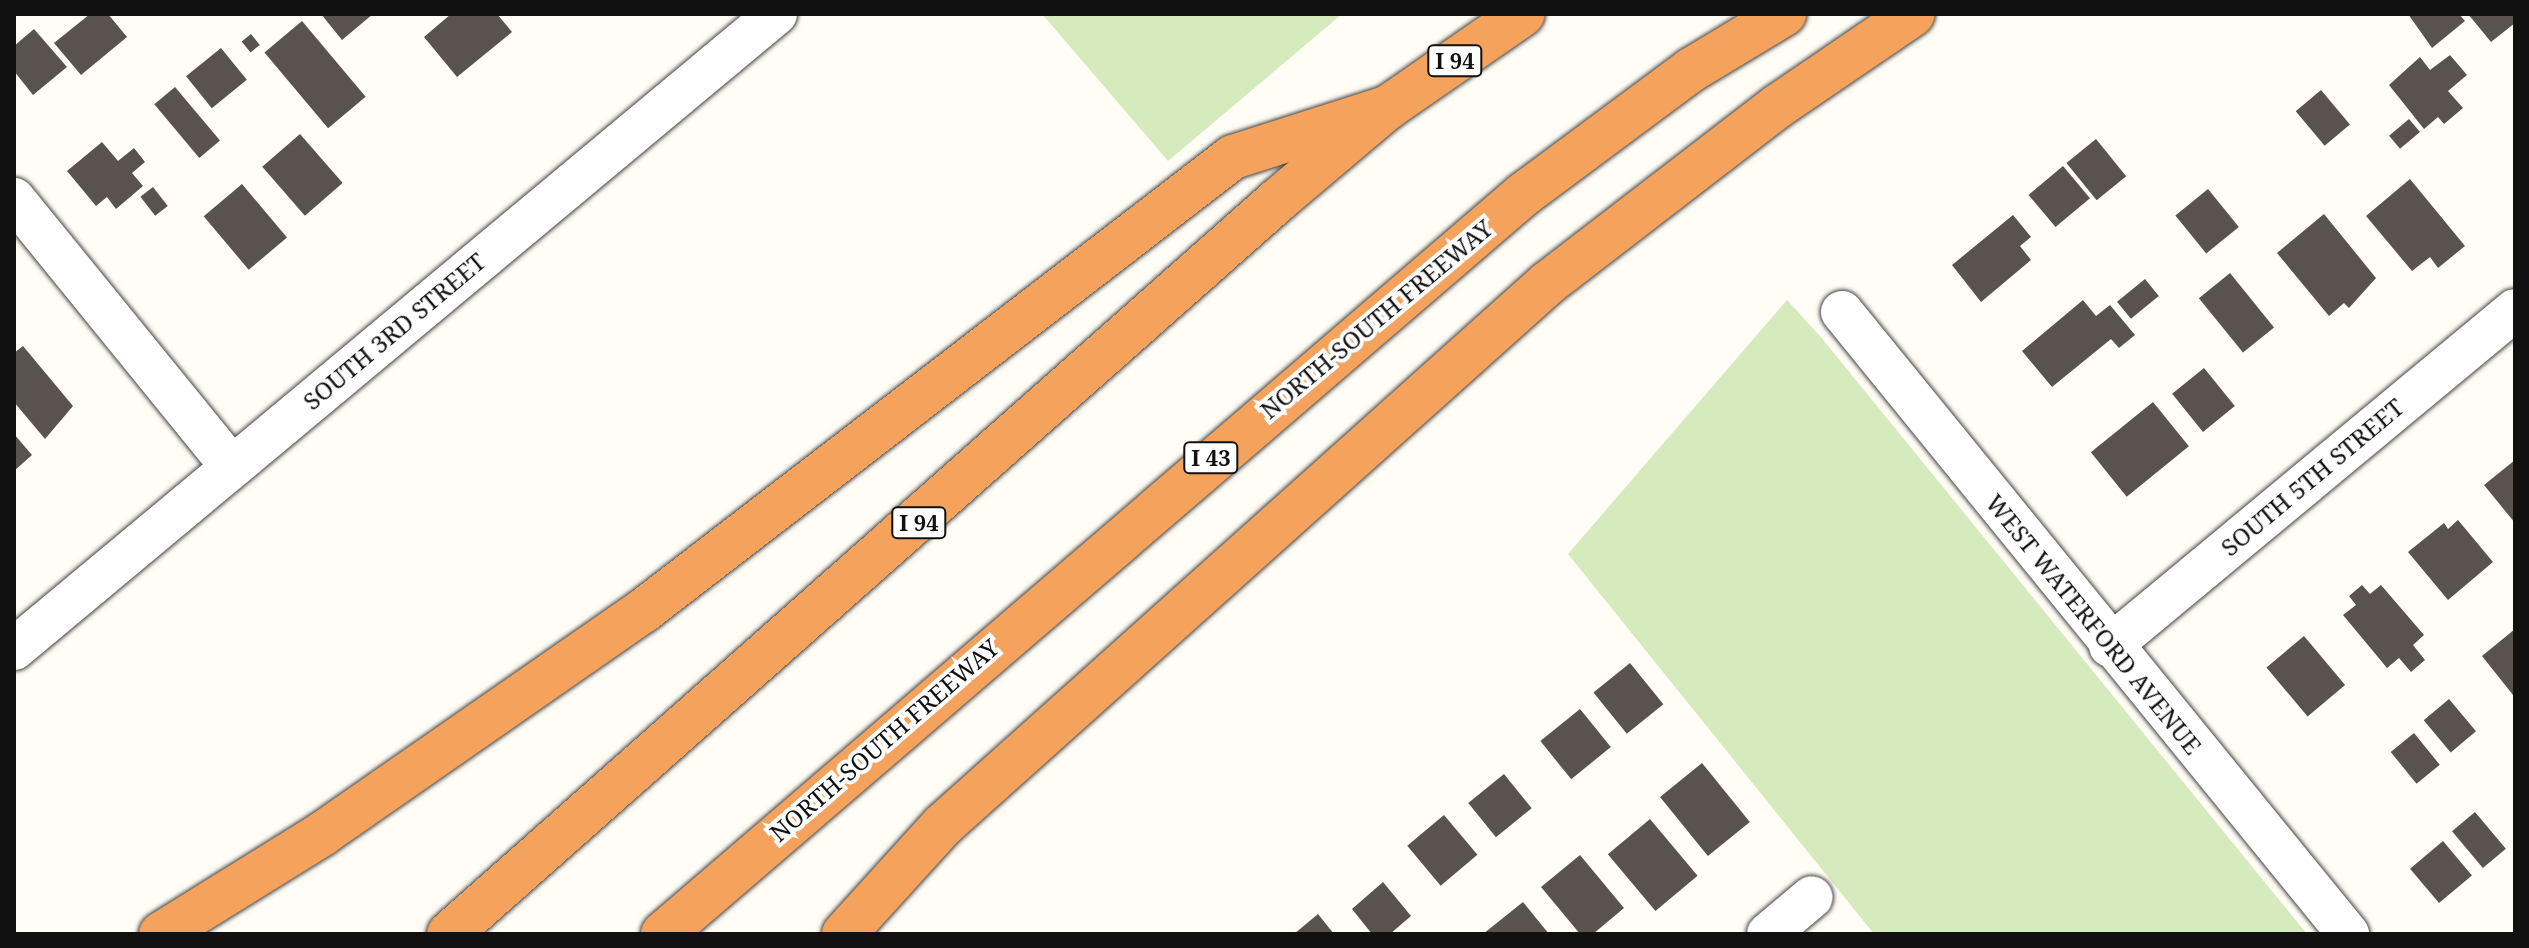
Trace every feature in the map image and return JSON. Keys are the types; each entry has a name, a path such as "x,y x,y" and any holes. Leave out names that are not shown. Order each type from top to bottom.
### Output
{"highway":[{"name":"I 94","path":"449,934 1387,108 1523,14"},
{"name":"NORTH-SOUTH FREEWAY","path":"663,934 1524,194 1691,70 1784,14"},
{"path":"844,934 943,825 1548,283 1754,124 1913,14"},
{"path":"161,934 322,834 643,611 1233,157 1387,108"}],"street":[{"name":"SOUTH 3RD STREET","path":"14,649 776,14"},
{"path":"14,199 231,466"},
{"name":"SOUTH 5TH STREET","path":"2110,646 2515,310"},
{"name":"WEST WATERFORD AVENUE","path":"1842,312 2110,646 2348,934"},
{"path":"1768,934 1812,897"}],"green space":[{"path":"1042,14 1342,14 1168,161"},
{"path":"1787,300 1820,336 2307,934 1874,934 1568,554"}],"building":[{"path":"90,14 108,14 127,37 81,75 54,43"},
{"path":"321,14 373,14 342,40"},
{"path":"451,14 497,14 512,32 457,77 424,37"},
{"path":"2408,14 2459,14 2465,21 2432,48"},
{"path":"2468,14 2515,14 2515,23 2491,42"},
{"path":"302,21 366,97 328,128 264,52"},
{"path":"34,29 67,67 33,95 14,71 14,46"},
{"path":"251,34 260,45 250,52 242,42"},
{"path":"221,48 247,80 212,108 186,76"},
{"path":"2450,55 2467,75 2448,91 2463,108 2444,124 2438,117 2424,129 2389,85 2420,57 2430,70"},
{"path":"175,87 220,141 199,158 154,104"},
{"path":"2321,90 2350,124 2325,146 2296,111"},
{"path":"2409,119 2420,132 2400,149 2389,136"},
{"path":"300,134 343,183 305,216 262,167"},
{"path":"2096,139 2126,176 2097,200 2066,163"},
{"path":"102,142 118,161 134,148 145,162 132,173 143,186 116,209 107,197 96,206 67,171"},
{"path":"2063,166 2090,198 2056,227 2029,195"},
{"path":"2410,179 2465,246 2438,268 2430,257 2412,271 2366,216"},
{"path":"242,184 287,238 249,270 204,216"},
{"path":"153,187 168,206 155,216 140,197"},
{"path":"2208,189 2239,227 2206,254 2175,215"},
{"path":"2324,214 2376,278 2349,308 2344,303 2329,316 2277,253"},
{"path":"2013,215 2031,237 2020,246 2031,260 1981,302 1952,265"},
{"path":"2230,273 2274,327 2243,353 2199,298"},
{"path":"2145,279 2159,296 2131,319 2117,302"},
{"path":"2083,300 2096,316 2110,305 2135,335 2119,348 2111,339 2052,387 2022,351"},
{"path":"23,346 73,406 45,439 14,402 14,353"},
{"path":"2204,368 2235,406 2203,432 2172,394"},
{"path":"2153,402 2189,446 2127,497 2091,452"},
{"path":"14,434 32,455 14,471"},
{"path":"2515,460 2515,523 2484,485"},
{"path":"2458,520 2493,562 2448,600 2408,552 2444,523 2448,529"},
{"path":"2362,585 2370,594 2381,585 2424,635 2413,645 2425,660 2411,672 2399,658 2387,668 2343,615 2356,605 2349,596"},
{"path":"2515,629 2515,694 2513,695 2482,656"},
{"path":"2304,636 2345,685 2308,717 2266,667"},
{"path":"1630,663 1663,704 1627,734 1593,693"},
{"path":"2449,699 2476,731 2451,752 2424,720"},
{"path":"1580,709 1611,747 1571,779 1540,741"},
{"path":"2414,733 2440,765 2416,784 2391,752"},
{"path":"1702,763 1750,822 1708,856 1660,797"},
{"path":"1504,774 1532,808 1496,837 1468,803"},
{"path":"2475,812 2506,849 2483,868 2452,831"},
{"path":"1444,815 1477,855 1441,886 1407,846"},
{"path":"1650,819 1698,876 1655,911 1608,854"},
{"path":"2443,841 2472,875 2439,903 2410,869"},
{"path":"1580,855 1624,908 1593,934 1580,934 1541,887"},
{"path":"1383,882 1411,916 1390,934 1372,934 1352,909"},
{"path":"1523,902 1549,934 1483,934"},
{"path":"1318,914 1334,934 1294,934"}]}
